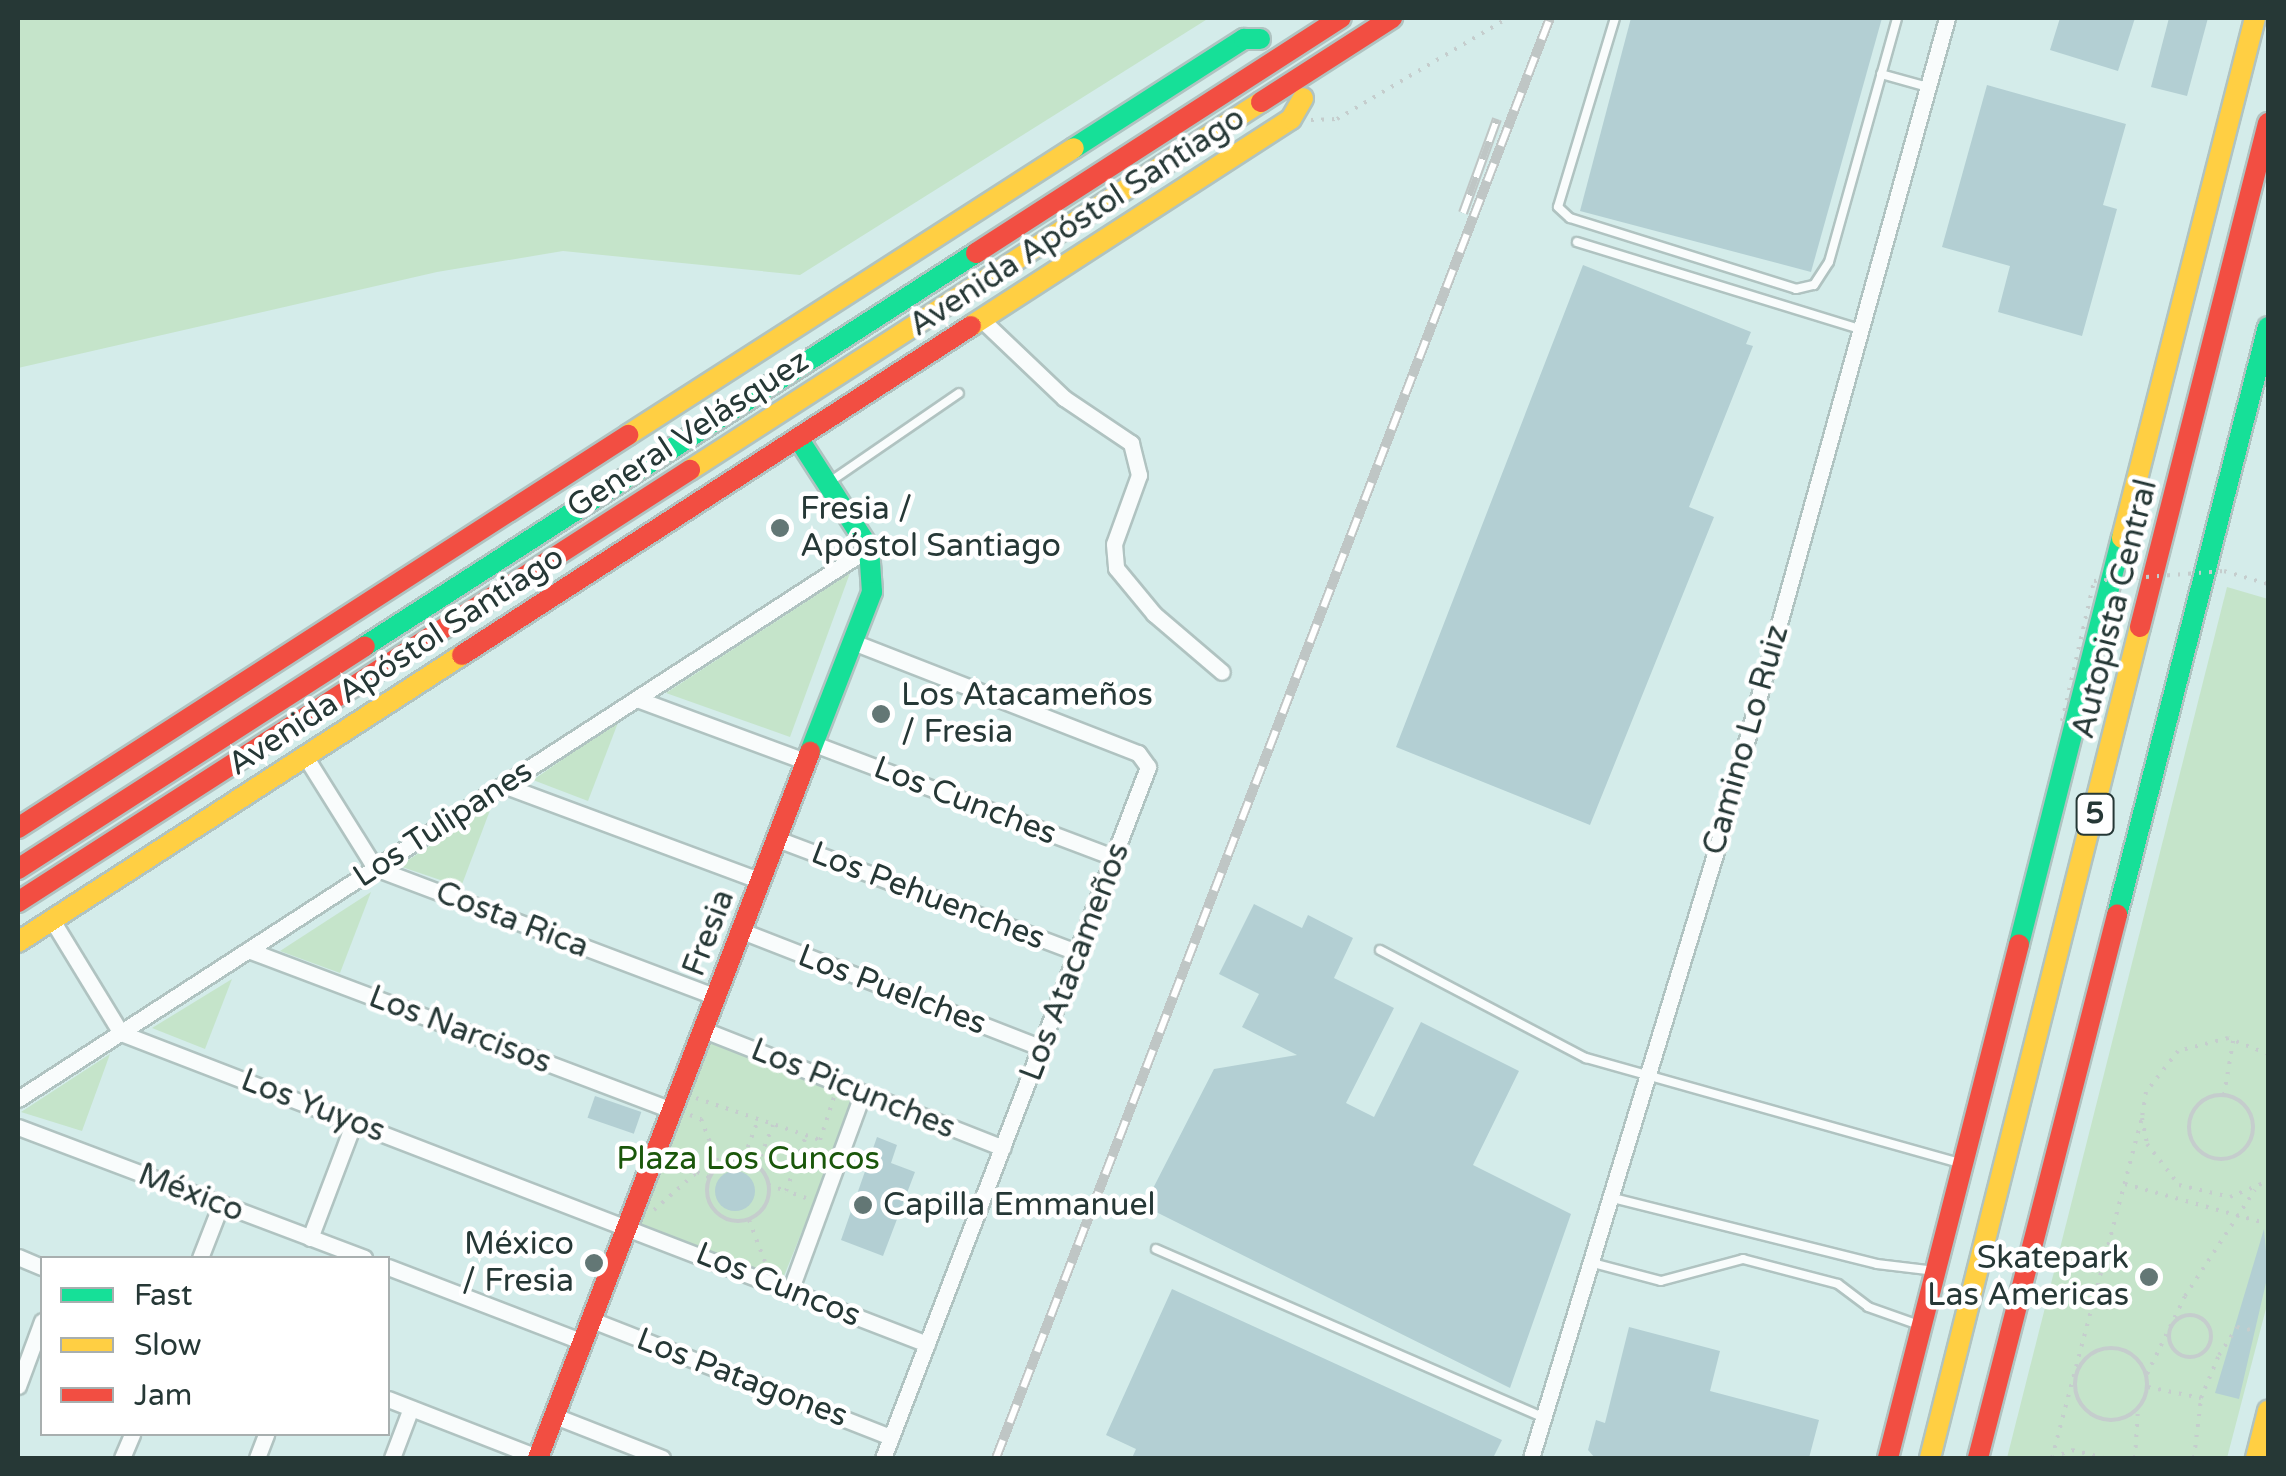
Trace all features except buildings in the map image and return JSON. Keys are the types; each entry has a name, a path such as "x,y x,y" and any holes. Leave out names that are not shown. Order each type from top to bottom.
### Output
{"main road":[{"name":"General Velásquez","path":"18,868 1341,18"},
{"name":"General Velásquez","path":"18,902 1392,18"},
{"path":"1888,1458 1940,1272 2255,18"},
{"name":"Avenida Apóstol Santiago","path":"18,828 1244,38 1260,39"},
{"name":"Avenida Apóstol Santiago","path":"18,942 981,319 1300,106"},
{"name":"Autopista Central","path":"1930,1458 2268,123"},
{"name":"5","path":"1981,1458 2268,327"},
{"path":"798,438 868,548"},
{"name":"Fresia","path":"538,1458 679,1112 716,997 853,642 874,582 868,548"},
{"path":"2261,1453 2268,1413"}],"street":[{"name":"Camino Lo Ruiz","path":"1531,1458 1647,1077 1863,329 1947,18"},
{"path":"981,319 1064,398 1131,443 1139,475 1114,544 1116,568 1154,614 1222,672"},
{"name":"Los Tulipanes","path":"18,1099 868,548"},
{"name":"Los Atacameños","path":"853,642 1144,756 1148,772 883,1458"},
{"name":"Los Cunches","path":"636,699 810,753 1115,858"},
{"path":"305,756 375,868"},
{"path":"503,785 761,881"},
{"name":"Los Pehuenches","path":"777,838 1078,953"},
{"name":"Costa Rica","path":"375,868 716,997"},
{"path":"52,920 120,1032"},
{"name":"Los Puelches","path":"742,932 1042,1048"},
{"name":"Los Narcisos","path":"248,950 679,1112"},
{"name":"Los Picunches","path":"704,1030 1003,1148"},
{"name":"Los Yuyos","path":"120,1032 354,1122 636,1223"},
{"path":"790,1290 863,1093"},
{"path":"310,1238 354,1122"},
{"name":"México","path":"18,1126 359,1256"},
{"path":"201,1256 221,1204"},
{"name":"Los Cuncos","path":"636,1223 927,1344"},
{"path":"390,1269 583,1342"},
{"name":"Los Patagones","path":"592,1320 891,1437"},
{"path":"18,1386 40,1326"},
{"path":"390,1401 538,1458"},
{"path":"392,1458 411,1408"},
{"path":"555,1416 662,1458"}],"lane":[{"path":"1615,18 1558,208 1570,218 1796,289 1814,286 1829,262 1897,18"},
{"path":"1880,74 1928,87"},
{"path":"1578,242 1863,329"},
{"path":"827,484 959,394"},
{"path":"1380,950 1586,1058 1966,1165"},
{"path":"1609,1196 1876,1264 1940,1272"},
{"path":"1156,1249 1543,1418"},
{"path":"1590,1262 1650,1281 1743,1259 1838,1284 1868,1307 1925,1326"}],"path":[{"path":"1300,106 1337,119 1508,18"},
{"path":"1557,18 1572,18"},
{"path":"2062,721 2094,580 2224,571 2268,584"},
{"path":"2052,1458 2158,1069 2178,1051 2233,1040 2268,1054"},
{"path":"2224,1096 2233,1040"},
{"path":"692,1097 820,1140 838,1083"},
{"path":"2224,1096 2249,1112 2253,1132 2244,1150 2216,1158 2192,1138 2191,1118 2204,1100 2224,1096"},
{"path":"679,1112 701,1119 719,1166"},
{"path":"2142,1118 2160,1167 2179,1184 2230,1197 2255,1190 2268,1181"},
{"path":"744,1159 758,1120"},
{"path":"757,1166 773,1125"},
{"path":"786,1191 806,1136"},
{"path":"744,1159 757,1166 768,1185 764,1207 749,1220 729,1220 712,1208 709,1178 719,1166 744,1159"},
{"path":"636,1223 696,1172 709,1178"},
{"path":"2125,1184 2268,1224"},
{"path":"768,1185 824,1204"},
{"path":"2135,1458 2138,1409 2148,1387 2147,1374 2169,1326 2255,1190"},
{"path":"749,1220 769,1272"},
{"path":"2188,1316 2202,1320 2211,1337 2207,1349 2177,1353 2169,1326 2188,1316"},
{"path":"2194,1458 2201,1398 2238,1326 2256,1330"},
{"path":"2138,1409 2116,1420 2093,1416 2078,1398 2074,1375 2088,1356 2110,1348 2133,1354 2147,1374"},
{"path":"2148,1387 2201,1398"},
{"path":"2052,1458 2072,1450 2103,1458"}],"green space":[{"path":"18,18 1209,18 800,275 563,251 437,272 18,368"},
{"path":"850,573 790,737 666,693"},
{"path":"2227,587 2268,599 2268,1301 2227,1458 2007,1458"},
{"path":"619,720 588,801 533,780"},
{"path":"492,805 461,887 399,866"},
{"path":"371,892 340,973 280,951"},
{"path":"232,979 205,1049 152,1028"},
{"name":"Plaza Los Cuncos","path":"708,1037 856,1097 781,1282 633,1222"},
{"path":"110,1054 82,1131 21,1112"}],"railway":[{"path":"996,1458 1550,18"},
{"path":"1463,213 1497,119"}],"traffic: fast":[{"path":"1074,148 1244,39 1260,39"},
{"path":"365,646 976,253"},
{"path":"2117,915 2268,327"},
{"path":"798,438 869,548 872,592 810,752"},
{"path":"2019,944 2122,538"}],"traffic: slow":[{"path":"2122,538 2255,18"},
{"path":"971,326 1291,119 1303,98"},
{"path":"690,470 1261,102"},
{"path":"628,435 1074,148"},
{"path":"1930,1458 2140,627"},
{"path":"18,942 462,655"},
{"path":"2256,1458 2268,1411"}],"traffic: jam":[{"path":"976,253 1341,18"},
{"path":"1261,102 1392,18"},
{"path":"2140,627 2268,123"},
{"path":"462,655 971,326"},
{"path":"18,828 628,435"},
{"path":"18,902 690,470"},
{"path":"18,869 365,646"},
{"path":"538,1458 810,752"},
{"path":"1978,1458 2117,915"},
{"path":"1888,1458 2019,944"}],"place":[{"name":"Fresia / Apóstol Santiago","path":"780,528"},
{"name":"Los Atacameños / Fresia","path":"881,714"},
{"name":"Capilla Emmanuel","path":"863,1205"},
{"name":"México / Fresia","path":"594,1263"},
{"name":"Skatepark Las Americas","path":"2149,1277"}]}
